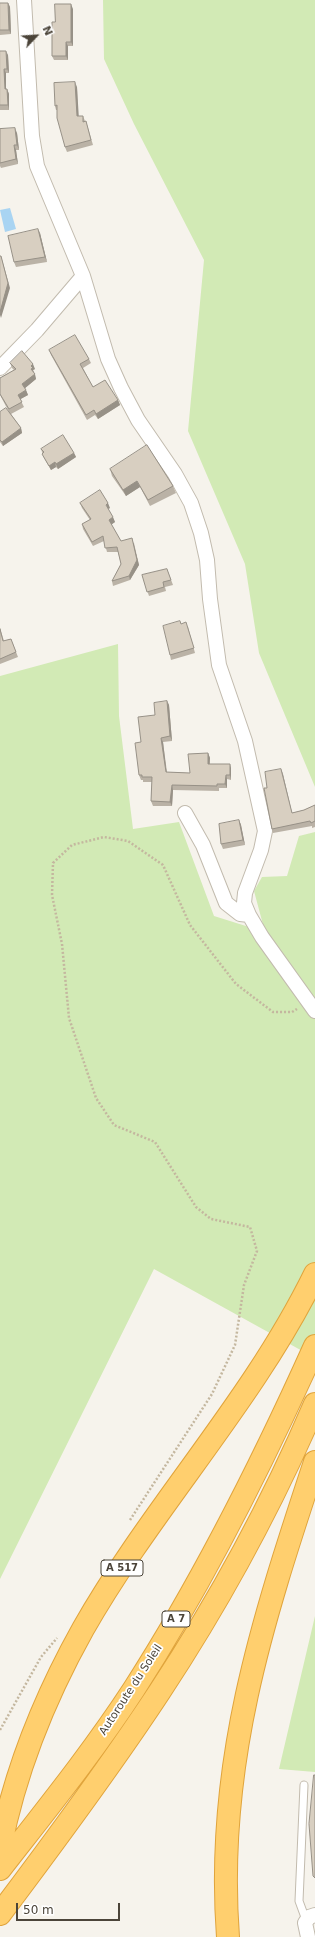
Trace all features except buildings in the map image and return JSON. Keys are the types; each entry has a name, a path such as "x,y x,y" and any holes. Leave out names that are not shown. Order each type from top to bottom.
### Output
{"highway":[{"name":"A 517","path":"0,1848 10,1803 42,1713 84,1628 115,1577 249,1386 288,1325 315,1274"},
{"name":"Autoroute du Soleil","path":"0,1869 77,1772 134,1688 173,1625 276,1434 315,1346"},
{"name":"Autoroute du Soleil","path":"0,1914 66,1825 160,1691 192,1640 270,1502 315,1404"},
{"path":"228,1937 225,1868 227,1815 239,1724 246,1691 273,1591 315,1462"}],"street":[{"path":"24,0 32,136 37,166 83,276 108,359 138,420 175,474 191,503 201,534 207,560 210,599 219,665 245,741 265,831 261,850 245,893 244,903 262,937 312,1006"},
{"path":"0,368 37,330 83,276"},
{"path":"185,813 203,845 226,903 240,914 249,915"},
{"path":"308,1937 305,1926 311,1918"}],"lane":[{"path":"304,1785 299,1901 311,1918"}],"path":[{"path":"126,1526 212,1394 235,1345 244,1285 257,1251 250,1227 211,1219 196,1207 155,1142 114,1125 96,1098 68,1018 62,944 52,895 53,863 72,845 104,837 128,841 163,865 190,925 236,984 273,1012 292,1012 312,1006"},
{"path":"0,1730 41,1658 58,1636"}],"green space":[{"path":"103,0 315,0 315,787 259,653 245,564 188,431 204,260 134,124 104,59"},
{"path":"118,644 119,716 133,829 179,822 214,916 265,932 254,891 262,877 287,876 299,836 315,832 315,1358 154,1269 0,1579 0,676"},
{"path":"315,1616 315,1772 279,1769"}],"water":[{"path":"10,208 16,229 5,232 0,210"}]}
